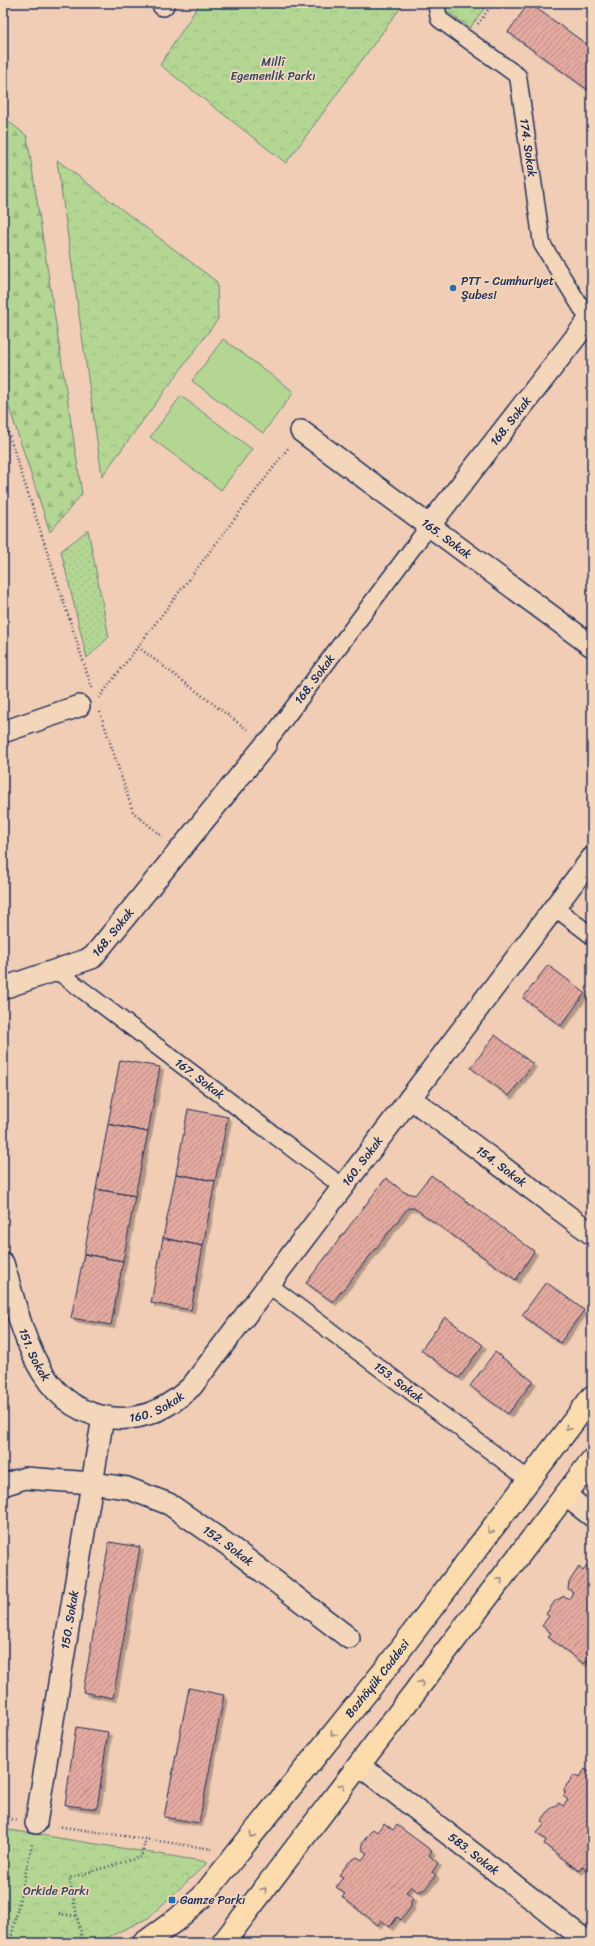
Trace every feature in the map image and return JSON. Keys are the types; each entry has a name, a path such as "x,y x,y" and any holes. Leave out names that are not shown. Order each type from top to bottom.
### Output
{"main road":[{"name":"Bozhöyük Caddesi","path":"144,1943 176,1920 202,1897 387,1667 592,1397"},
{"path":"223,1943 592,1460"}],"street":[{"name":"174. Sokak","path":"436,3 438,19 518,76 542,244 589,320"},
{"name":"168. Sokak","path":"3,988 92,958 266,744 429,526 589,320"},
{"name":"165. Sokak","path":"301,431 592,646"},
{"path":"3,732 88,704"},
{"name":"160. Sokak","path":"103,1418 132,1418 162,1409 177,1400 192,1386 592,858"},
{"path":"554,907 592,936"},
{"name":"167. Sokak","path":"56,970 343,1187"},
{"name":"154. Sokak","path":"410,1098 592,1234"},
{"name":"151. Sokak","path":"3,1263 31,1350 47,1381 59,1396 72,1405 103,1418"},
{"name":"153. Sokak","path":"269,1285 529,1480"},
{"name":"150. Sokak","path":"36,1823 103,1418"},
{"name":"152. Sokak","path":"3,1485 25,1478 92,1483 127,1488 169,1504 228,1545 349,1638"},
{"path":"565,1495 592,1516"},
{"name":"583. Sokak","path":"359,1765 589,1943"}],"path":[{"path":"466,39 493,3"},
{"path":"3,417 88,704 133,812 180,851"},
{"path":"88,704 138,647 301,431"},
{"path":"138,647 266,744"},
{"path":"3,1818 237,1853"},
{"path":"10,1943 36,1823"},
{"path":"83,1943 68,1878 141,1857 146,1839"},
{"path":"59,1914 77,1916"}],"green space":[{"name":"Millî Egemenlik Parkı","path":"200,3 404,3 286,163 160,65"},
{"path":"435,3 488,3 470,28"},
{"path":"3,117 27,136 82,494 50,532 3,389"},
{"path":"57,160 217,282 218,319 102,476"},
{"path":"223,339 294,392 263,433 192,381"},
{"path":"181,396 252,449 221,490 150,437"},
{"path":"88,530 109,637 87,658 61,551"},
{"name":"Orkide Parkı","path":"3,1829 208,1862 148,1918 96,1943 3,1943"}],"building":[{"path":"529,3 592,48 592,93 508,32"},
{"path":"548,965 585,993 561,1026 523,998"},
{"path":"495,1035 533,1064 509,1096 471,1068"},
{"path":"120,1060 160,1067 148,1132 108,1124"},
{"path":"188,1109 228,1117 215,1181 176,1174"},
{"path":"108,1124 148,1132 135,1196 96,1189"},
{"path":"176,1174 215,1181 203,1246 163,1238"},
{"path":"431,1175 534,1251 516,1280 414,1208 408,1208 333,1302 306,1283 386,1178 404,1192 415,1195"},
{"path":"96,1189 135,1196 123,1261 84,1254"},
{"path":"163,1238 203,1246 191,1310 151,1303"},
{"path":"84,1254 123,1261 111,1325 71,1318"},
{"path":"546,1282 584,1310 560,1343 522,1315"},
{"path":"445,1317 483,1345 459,1378 421,1350"},
{"path":"495,1352 533,1381 508,1414 470,1386"},
{"path":"109,1542 140,1547 113,1698 83,1692"},
{"path":"590,1562 592,1563 592,1662 588,1659 584,1664 548,1637 551,1633 542,1626 549,1616 546,1614 555,1601 564,1596 569,1599 573,1592 568,1589 569,1582 579,1567 583,1571"},
{"path":"189,1688 224,1695 199,1823 164,1817"},
{"path":"76,1727 108,1732 97,1809 65,1805"},
{"path":"585,1769 592,1774 591,1873 583,1866 579,1871 544,1844 546,1840 537,1833 545,1824 541,1821 551,1808 559,1803 563,1806 568,1800 563,1796 565,1794 564,1789 574,1775 579,1778"},
{"path":"384,1823 393,1830 397,1825 432,1851 429,1855 438,1863 432,1872 436,1875 425,1889 418,1892 411,1886 406,1892 414,1898 411,1901 411,1907 401,1920 397,1917 390,1927 381,1920 378,1925 342,1897 345,1894 336,1887 343,1877 339,1875 349,1862 357,1857 362,1860 367,1853 362,1850 362,1843 373,1829 377,1832"}],"place":[{"name":"PTT - Cumhuriyet Şubesi","path":"453,288"},
{"name":"Gamze Parkı","path":"172,1900"}]}
